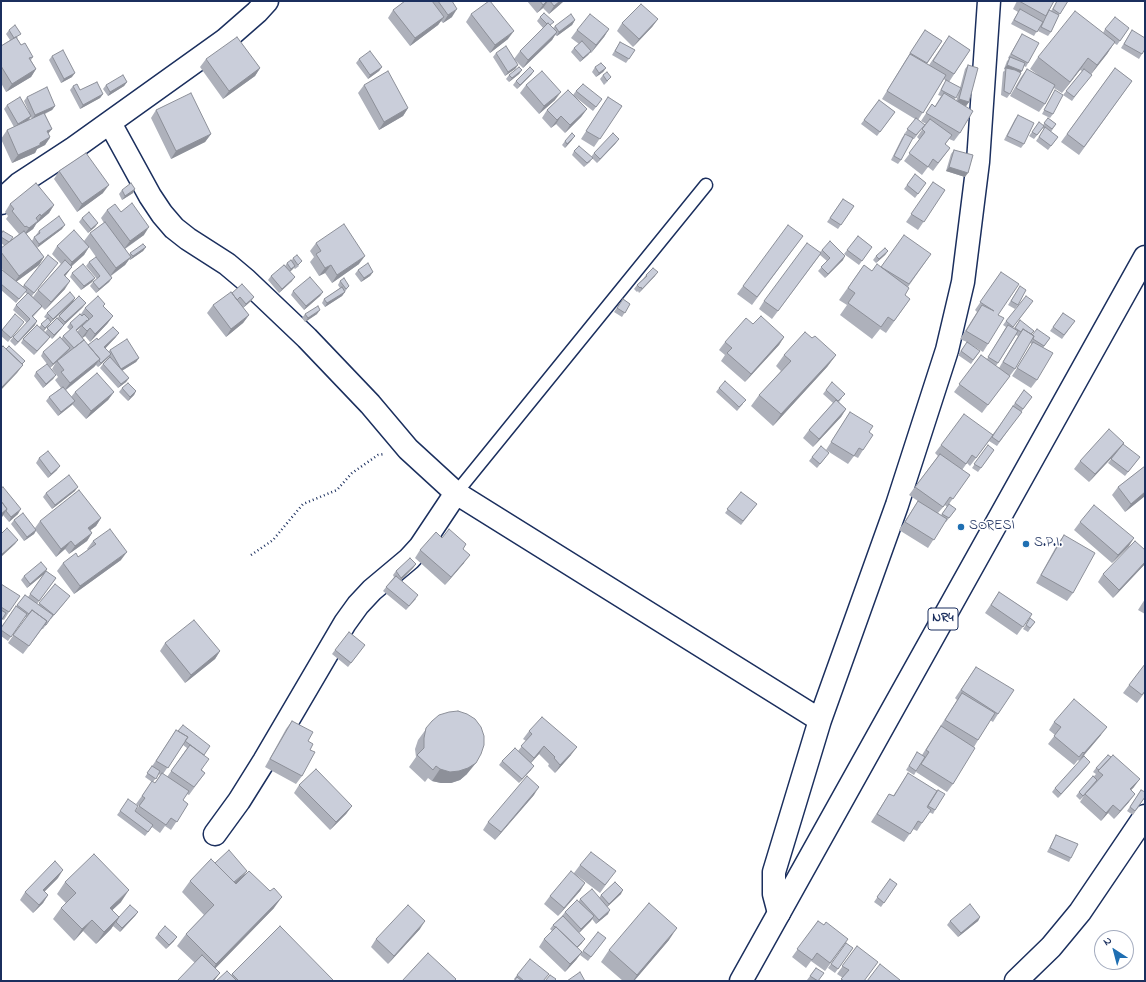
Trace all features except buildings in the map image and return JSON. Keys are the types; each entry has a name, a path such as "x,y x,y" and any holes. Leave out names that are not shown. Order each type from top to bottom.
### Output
{"main road":[{"path":"3,196 110,123 226,40 267,1"},
{"path":"779,913 774,894 774,872 820,720 897,505 947,350 963,282 978,162 989,1"},
{"path":"110,123 150,196 174,228 188,239 227,264 246,280 307,338 370,404 408,449 456,494 820,720"},
{"name":"NR4","path":"741,981 1145,257"},
{"path":"214,834 239,801 264,761 345,623 358,605 372,590 409,559 420,547 456,494"},
{"path":"1016,981 1051,947 1080,912 1145,816"}],"lane":[{"path":"456,494 706,185"}],"path":[{"path":"250,555 273,540 303,504 337,490 352,473 378,455 408,449"}],"place":[{"name":"SORESI","path":"961,527"},
{"name":"S.P.I.","path":"1026,544"}]}
